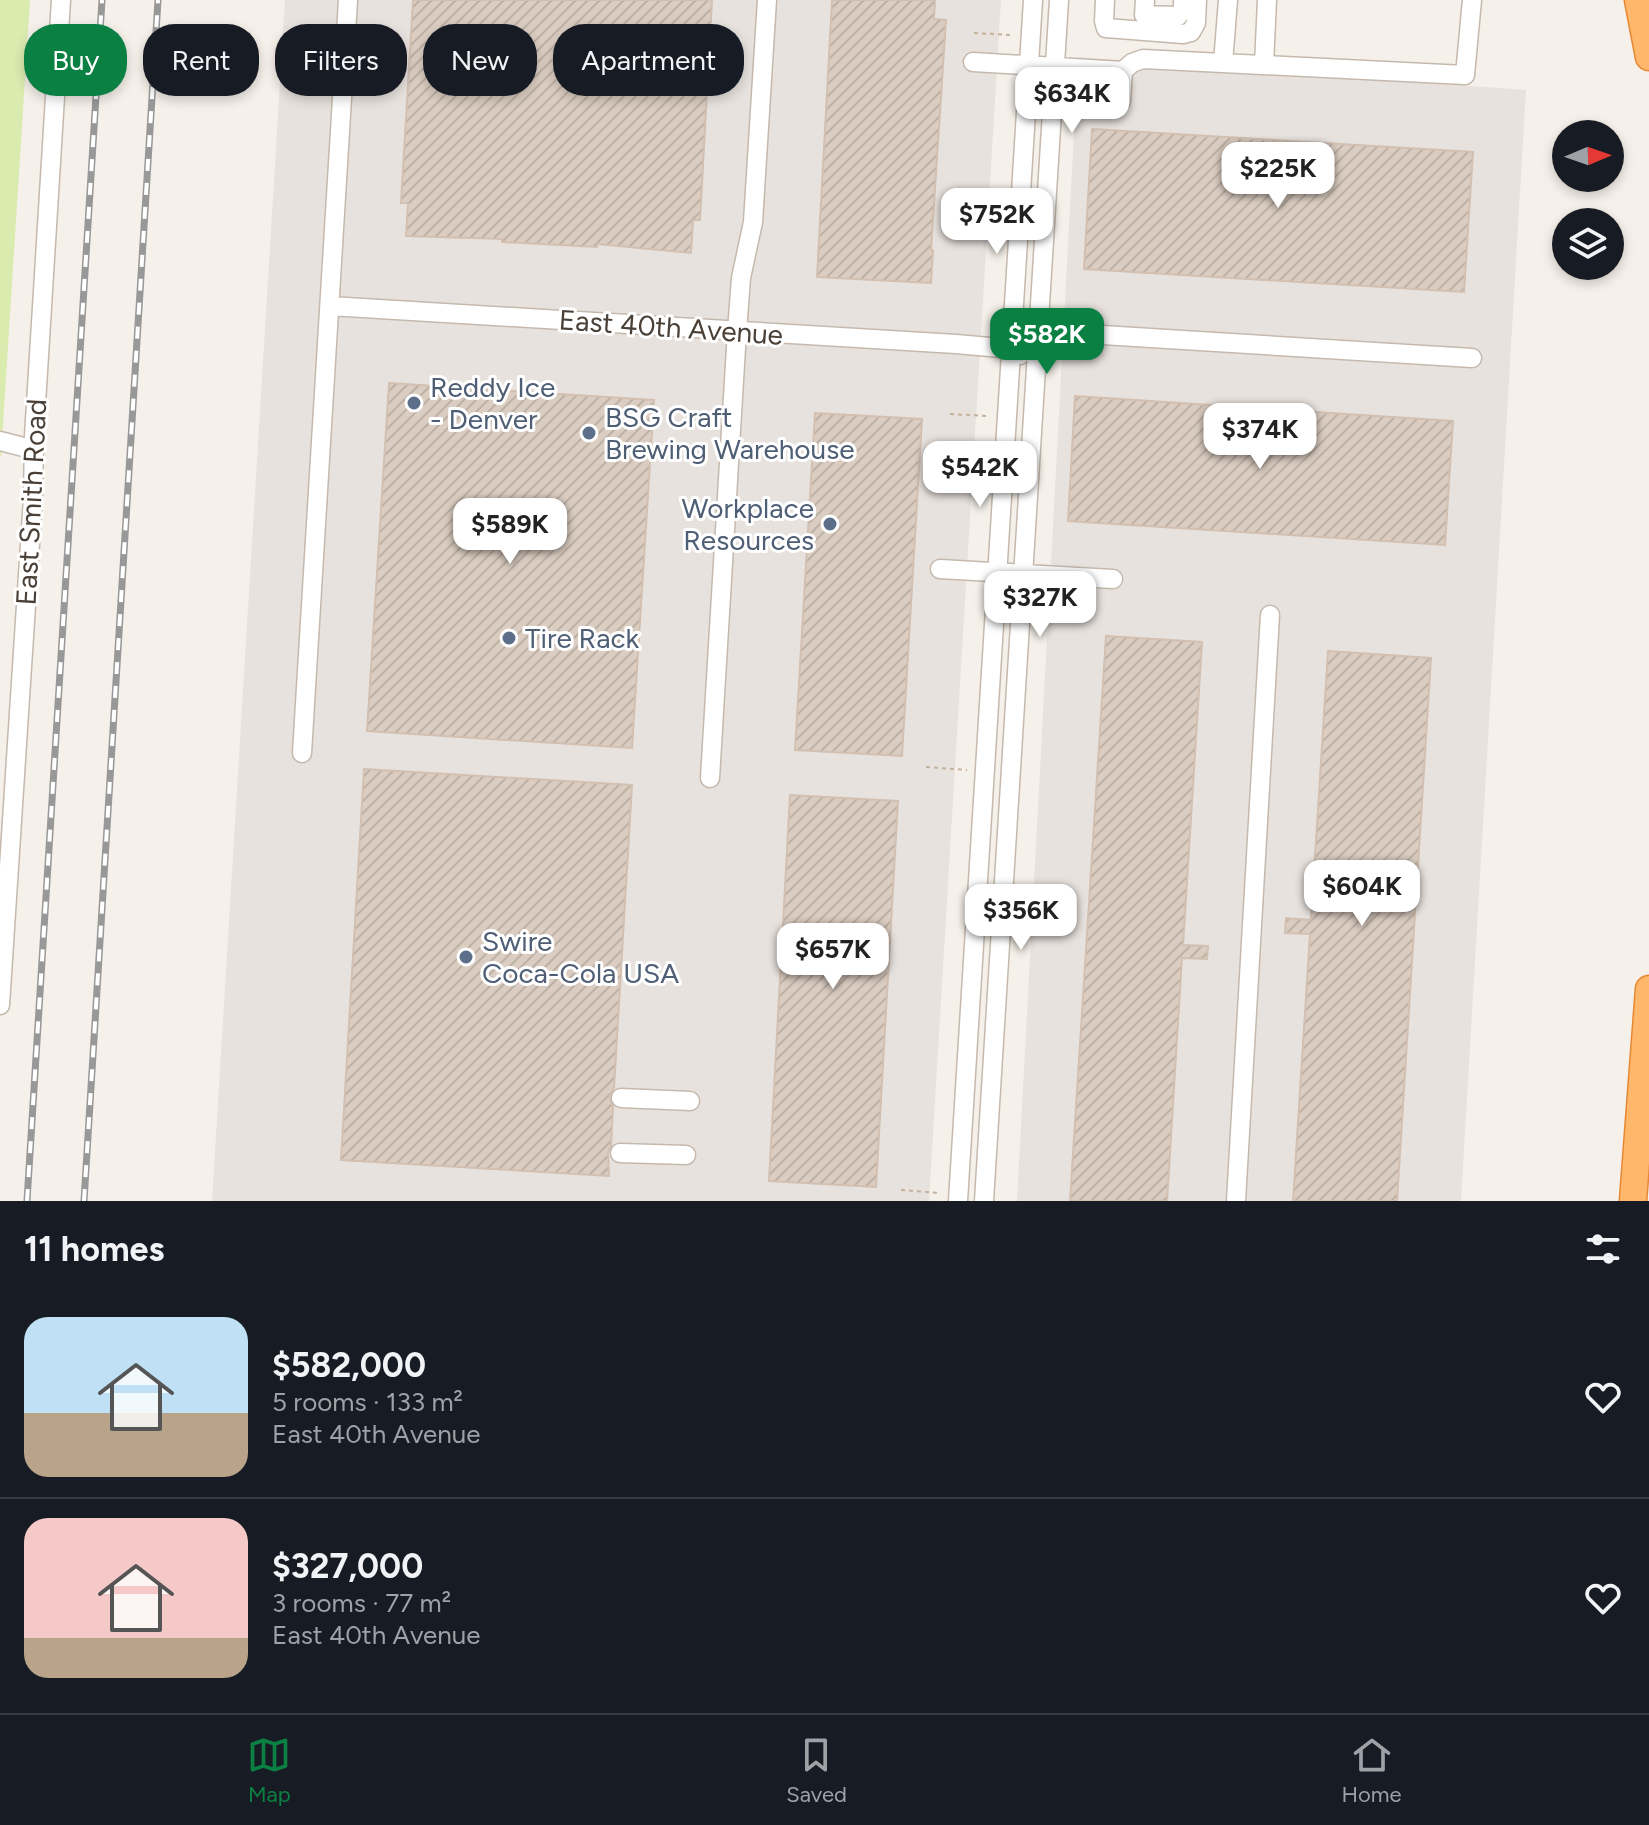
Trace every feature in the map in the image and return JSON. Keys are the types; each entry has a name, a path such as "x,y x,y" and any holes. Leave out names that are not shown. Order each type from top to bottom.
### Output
{"highway":[{"path":"1638,0 1649,57"},
{"path":"1633,1201 1649,989"}],"street":[{"name":"East Smith Road","path":"0,1005 61,0"},
{"path":"302,753 348,0"},
{"path":"710,778 737,331 741,278 753,222 767,0"},
{"path":"958,1201 1033,0"},
{"path":"984,1201 1059,0"},
{"path":"1105,0 1106,28 1183,34 1191,32 1196,23 1197,0"},
{"path":"1145,0 1144,15 1173,18 1183,9 1183,0"},
{"path":"1223,63 1228,0"},
{"path":"1264,65 1267,0"},
{"path":"1121,101 1123,71 1143,59 1465,75 1472,0"},
{"path":"973,62 1123,71"},
{"name":"East 40th Avenue","path":"330,306 1012,349"},
{"path":"1038,331 1472,358"},
{"path":"1012,349 1024,367 1031,432"},
{"path":"0,441 35,450"},
{"path":"940,569 1113,579"},
{"path":"1236,1201 1270,615"},
{"path":"621,1098 690,1101"},
{"path":"620,1153 686,1155"}],"path":[{"path":"974,33 1011,35"},
{"path":"950,414 988,416"},
{"path":"926,767 967,770"},
{"path":"901,1190 940,1193"}],"shaded area":[{"path":"285,0 1001,0 929,1201 212,1201 279,96 407,96 407,24 284,24"},
{"path":"1078,57 1526,90 1461,1201 1017,1201"}],"green space":[{"path":"0,0 30,0 28,24 24,24 24,94 0,456"}],"building":[{"path":"413,0 712,0 711,24 553,24 553,96 707,96 700,220 693,220 691,253 597,244 597,247 502,242 502,239 406,236 408,203 401,203"},
{"path":"832,0 935,0 934,19 946,20 931,283 817,277"},
{"path":"1092,129 1473,152 1464,292 1084,269"},
{"path":"389,383 654,400 632,748 367,731"},
{"path":"1075,396 1453,421 1445,545 1068,521"},
{"path":"815,413 922,419 902,756 795,750"},
{"path":"1106,636 1202,642 1183,945 1208,946 1207,959 1182,958 1167,1201 1070,1201"},
{"path":"1328,651 1431,658 1397,1201 1293,1201 1310,934 1285,933 1286,918 1311,920"},
{"path":"364,769 632,785 614,1088 609,1097 613,1107 609,1176 341,1160"},
{"path":"790,795 898,801 876,1187 769,1181"}],"railway":[{"path":"27,1201 102,0"},
{"path":"84,1201 158,0"}],"place":[{"name":"Reddy Ice - Denver","path":"414,403"},
{"name":"BSG Craft Brewing Warehouse","path":"589,433"},
{"name":"Workplace Resources","path":"830,524"},
{"name":"Tire Rack","path":"509,638"},
{"name":"Swire Coca-Cola USA","path":"466,957"}]}
